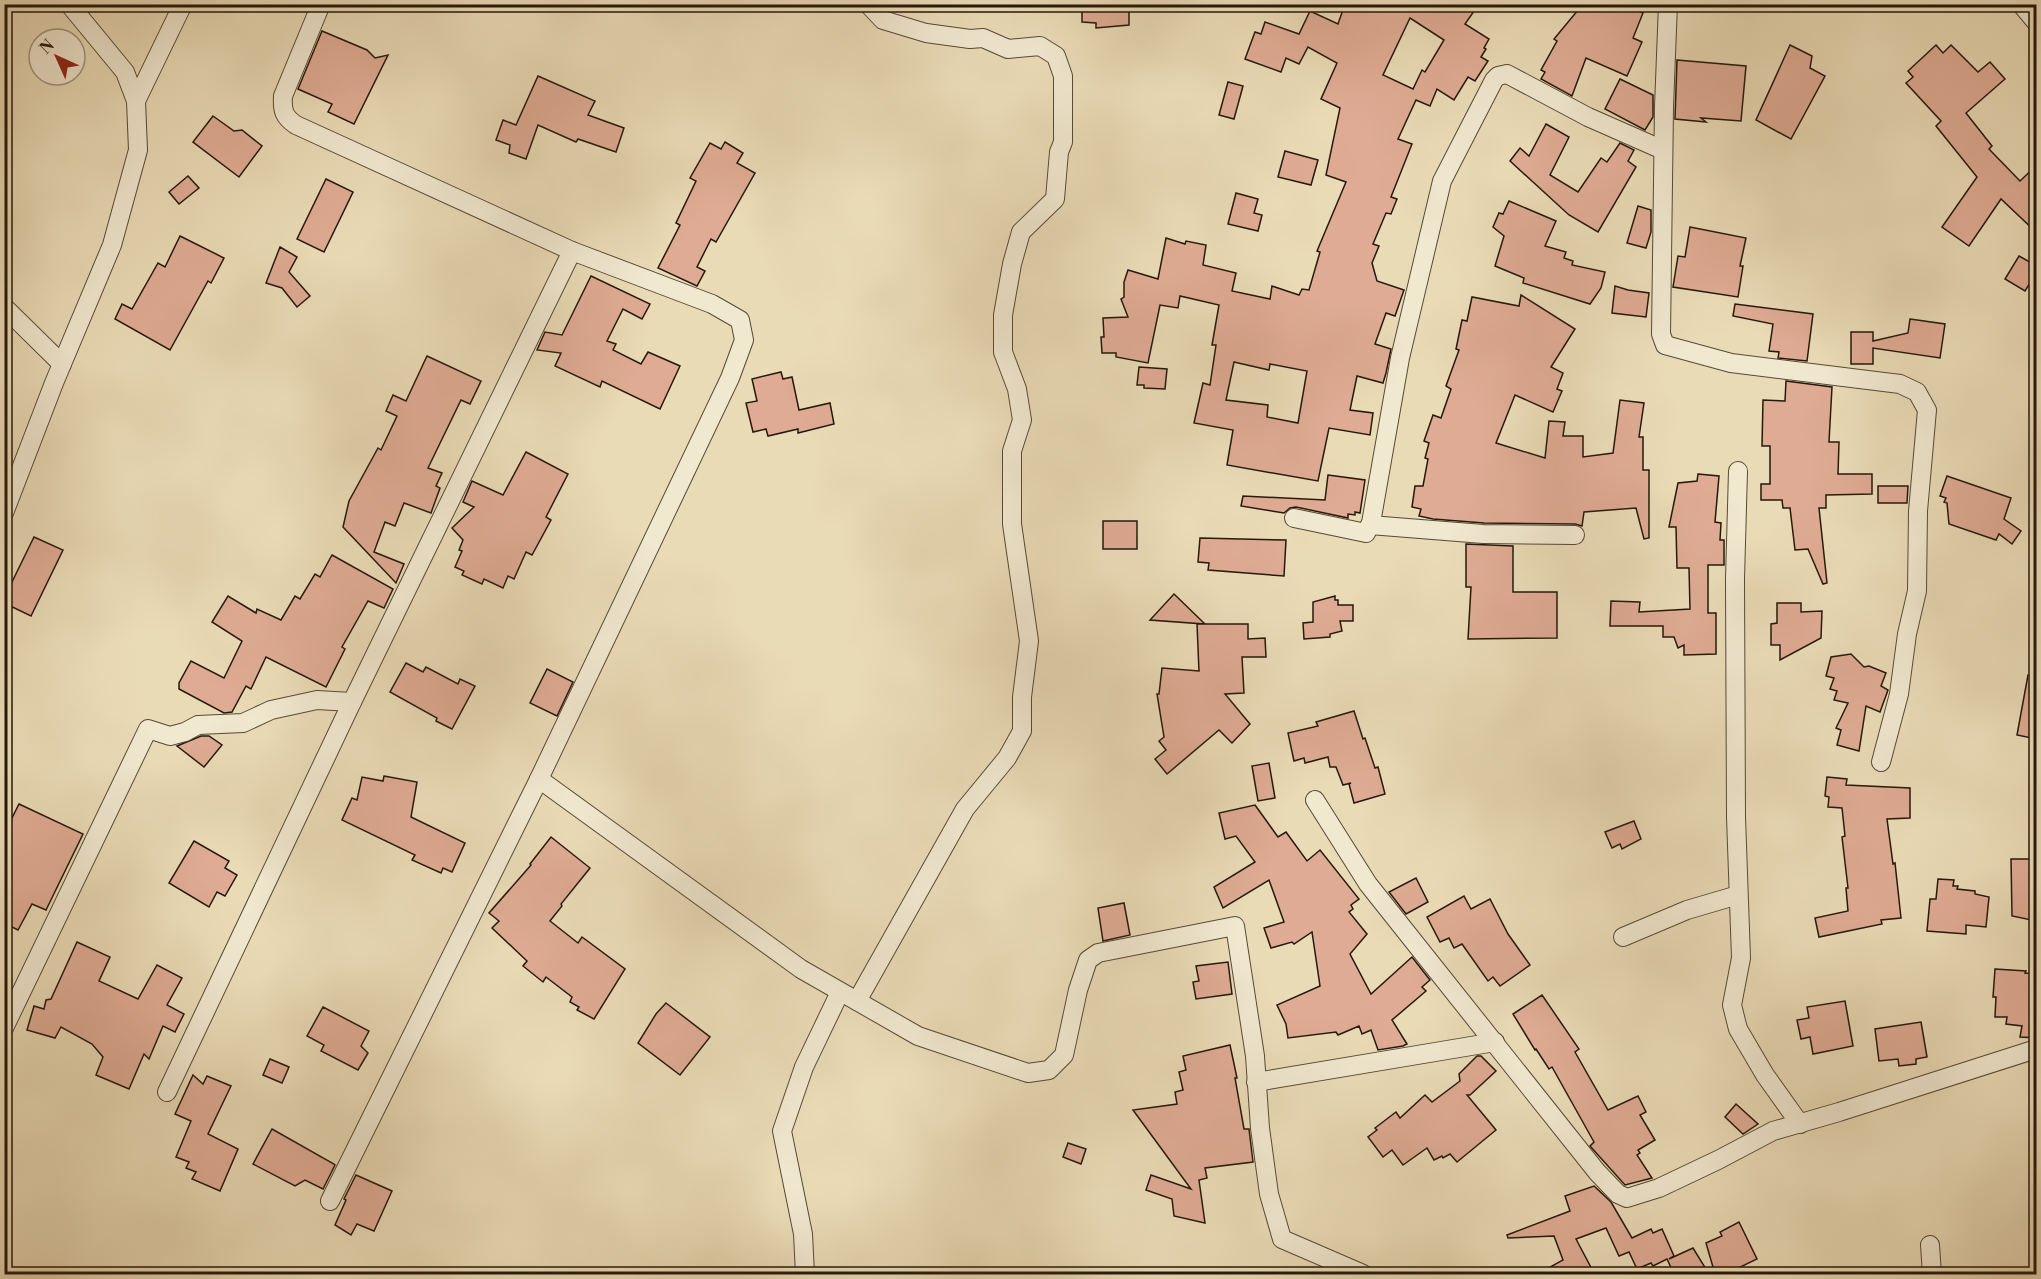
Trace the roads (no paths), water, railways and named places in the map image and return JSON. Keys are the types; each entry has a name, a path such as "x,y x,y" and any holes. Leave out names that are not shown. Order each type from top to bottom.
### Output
{"street":[{"path":"4,513 62,364 112,245 138,150 136,101 125,72 69,4"},
{"path":"136,101 183,4"},
{"path":"321,4 283,96 283,112 286,118 296,125 572,251 712,304 740,320 744,340 730,378 696,452 539,779 330,1201"},
{"path":"857,1001 965,809 1007,758 1022,731 1022,697 1029,640 1012,524 1012,451 1022,420 1017,389 1002,352 1003,315 1012,264 1021,232 1055,199 1059,152 1063,142 1064,76 1056,56 1040,46 1008,49 983,38 970,39 926,33 884,20 868,4"},
{"path":"1668,4 1663,150 1661,334 1665,345 1731,363 1899,384 1917,392 1927,410 1918,512 1917,591 1906,634 1899,694 1881,762"},
{"path":"2021,4 2037,22"},
{"path":"1294,518 1366,533 1370,525 1400,358 1442,181 1498,76 1507,74 1588,117 1663,150"},
{"path":"167,1092 352,702 572,251"},
{"path":"4,307 62,364"},
{"path":"1738,471 1735,579 1736,817 1740,958 1732,1005 1738,1029 1765,1075 1800,1124"},
{"path":"1370,525 1484,534 1575,536"},
{"path":"4,1028 148,729 170,736 198,725 243,723 271,710 317,700 352,702"},
{"path":"539,779 801,969 918,1036 1028,1073 1049,1070 1064,1055 1078,990 1088,960 1098,953 1235,926 1255,1056 1260,1128 1269,1194 1282,1239 1363,1275"},
{"path":"1315,800 1368,884 1597,1172 1618,1194 1627,1198 1659,1188 1718,1161 1773,1131 2037,1049"},
{"path":"1623,937 1687,910 1738,895"},
{"path":"805,1275 803,1234 782,1131 804,1067 840,992"},
{"path":"1256,1082 1495,1042"},
{"path":"1930,1245 1932,1275"}]}
